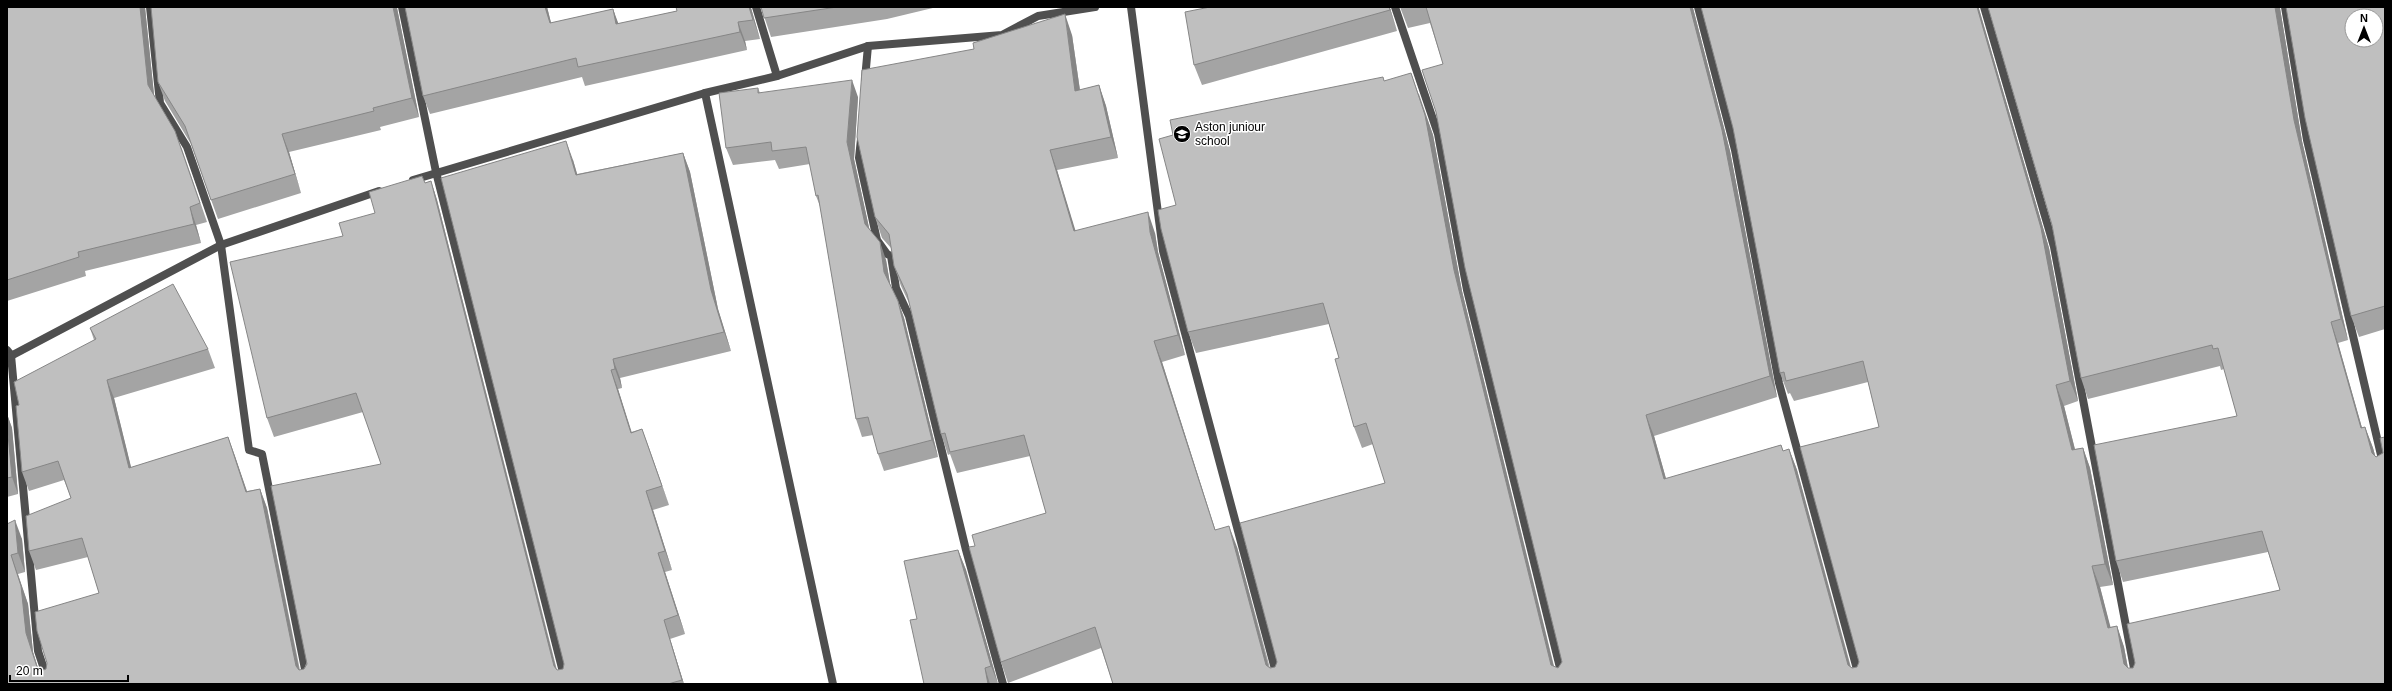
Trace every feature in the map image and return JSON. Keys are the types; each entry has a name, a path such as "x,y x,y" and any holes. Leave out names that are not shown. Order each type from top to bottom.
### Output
{"street":[{"path":"150,7 160,103 187,147 221,245 249,450 262,454 308,684"},
{"path":"402,7 436,172 566,684"},
{"path":"756,7 777,76"},
{"path":"1036,7 1038,16"},
{"path":"406,182 705,93 777,76 868,46 1002,35 1038,16 1095,7"},
{"path":"1131,7 1163,251 1278,684"},
{"path":"1395,7 1438,134 1467,290 1564,684"},
{"path":"1698,7 1735,150 1779,383 1861,684"},
{"path":"1984,7 2054,247 2137,684"},
{"path":"2285,7 2307,140 2385,472"},
{"path":"864,91 868,46"},
{"path":"705,93 833,684"},
{"path":"862,128 859,158 877,240 886,254 891,256 896,288 909,316 966,550 1003,684"},
{"path":"49,684 38,651 8,354 221,245 384,190"}],"building":[{"path":"7,7 140,7 148,85 175,131 200,203 190,207 194,224 78,252 79,257 7,280"},
{"path":"151,7 393,7 412,98 373,108 374,111 282,134 295,174 211,200 185,126 158,82"},
{"path":"405,7 545,7 550,23 613,9 616,24 677,11 676,7 749,7 753,20 738,22 740,32 578,67 576,58 423,96"},
{"path":"761,7 837,7 764,18"},
{"path":"1210,7 1389,7 1390,10 1194,65 1185,12"},
{"path":"1426,7 1690,7 1722,130 1770,376 1646,415 1664,479 1781,445 1783,451 1789,449 1848,665 1852,668 1857,667 1859,662 1800,447 1879,427 1863,361 1786,381 1784,372 1780,373 1733,128 1701,7 1977,7 2041,228 2070,381 2056,385 2072,450 2083,448 2105,564 2092,566 2108,628 2117,626 2124,664 2128,668 2133,668 2135,663 2127,624 2280,590 2262,531 2116,561 2094,445 2237,416 2218,348 2213,349 2212,345 2081,378 2052,225 1988,7 2275,7 2294,120 2341,319 2331,322 2361,428 2365,427 2372,453 2376,457 2383,453 2380,438 2385,437 2385,684 1113,684 1095,627 1001,662 969,547 975,546 972,535 1046,513 1024,435 950,452 945,433 941,434 907,294 894,266 889,234 875,217 857,137 862,70 974,49 973,43 1065,14 1075,91 1099,85 1111,137 1050,150 1074,231 1148,212 1150,232 1178,335 1154,341 1215,530 1229,526 1266,665 1270,668 1275,667 1277,662 1240,523 1385,483 1366,423 1354,427 1335,359 1339,358 1323,303 1188,332 1161,229 1158,210 1176,205 1159,139 1173,135 1170,120 1383,77 1384,81 1411,73 1425,115 1454,270 1551,665 1558,668 1562,662 1465,268 1436,112 1422,70 1443,64"},
{"path":"2286,7 2385,7 2385,306 2351,316 2305,118"},
{"path":"852,80 847,142 865,224 880,242 884,272 898,301 932,440 878,454 868,417 856,419 818,195 816,196 806,147 772,151 771,142 726,148 719,93 758,88 758,93"},
{"path":"566,141 576,175 683,153 711,290 724,332 613,359 615,369 611,370 631,433 642,429 662,486 646,491 665,551 658,553 678,615 664,620 682,680 668,684 7,684 7,524 15,520 18,553 11,555 21,586 26,633 37,667 41,671 46,669 47,663 37,631 35,612 99,593 82,538 29,551 26,516 71,498 58,461 22,472 16,406 19,405 14,382 96,339 90,328 173,284 208,349 107,380 129,468 228,437 246,492 260,489 296,666 299,670 304,669 307,664 271,486 381,464 356,393 267,418 230,262 343,236 339,223 375,213 369,192 422,176 425,183 431,181 554,666 557,670 563,669 564,664 441,178"},
{"path":"7,424 12,477 7,478"},
{"path":"958,550 991,666 985,668 988,684 924,684 910,620 917,619 904,561"}],"place":[{"name":"Aston juniour school","path":"1182,134"}]}
